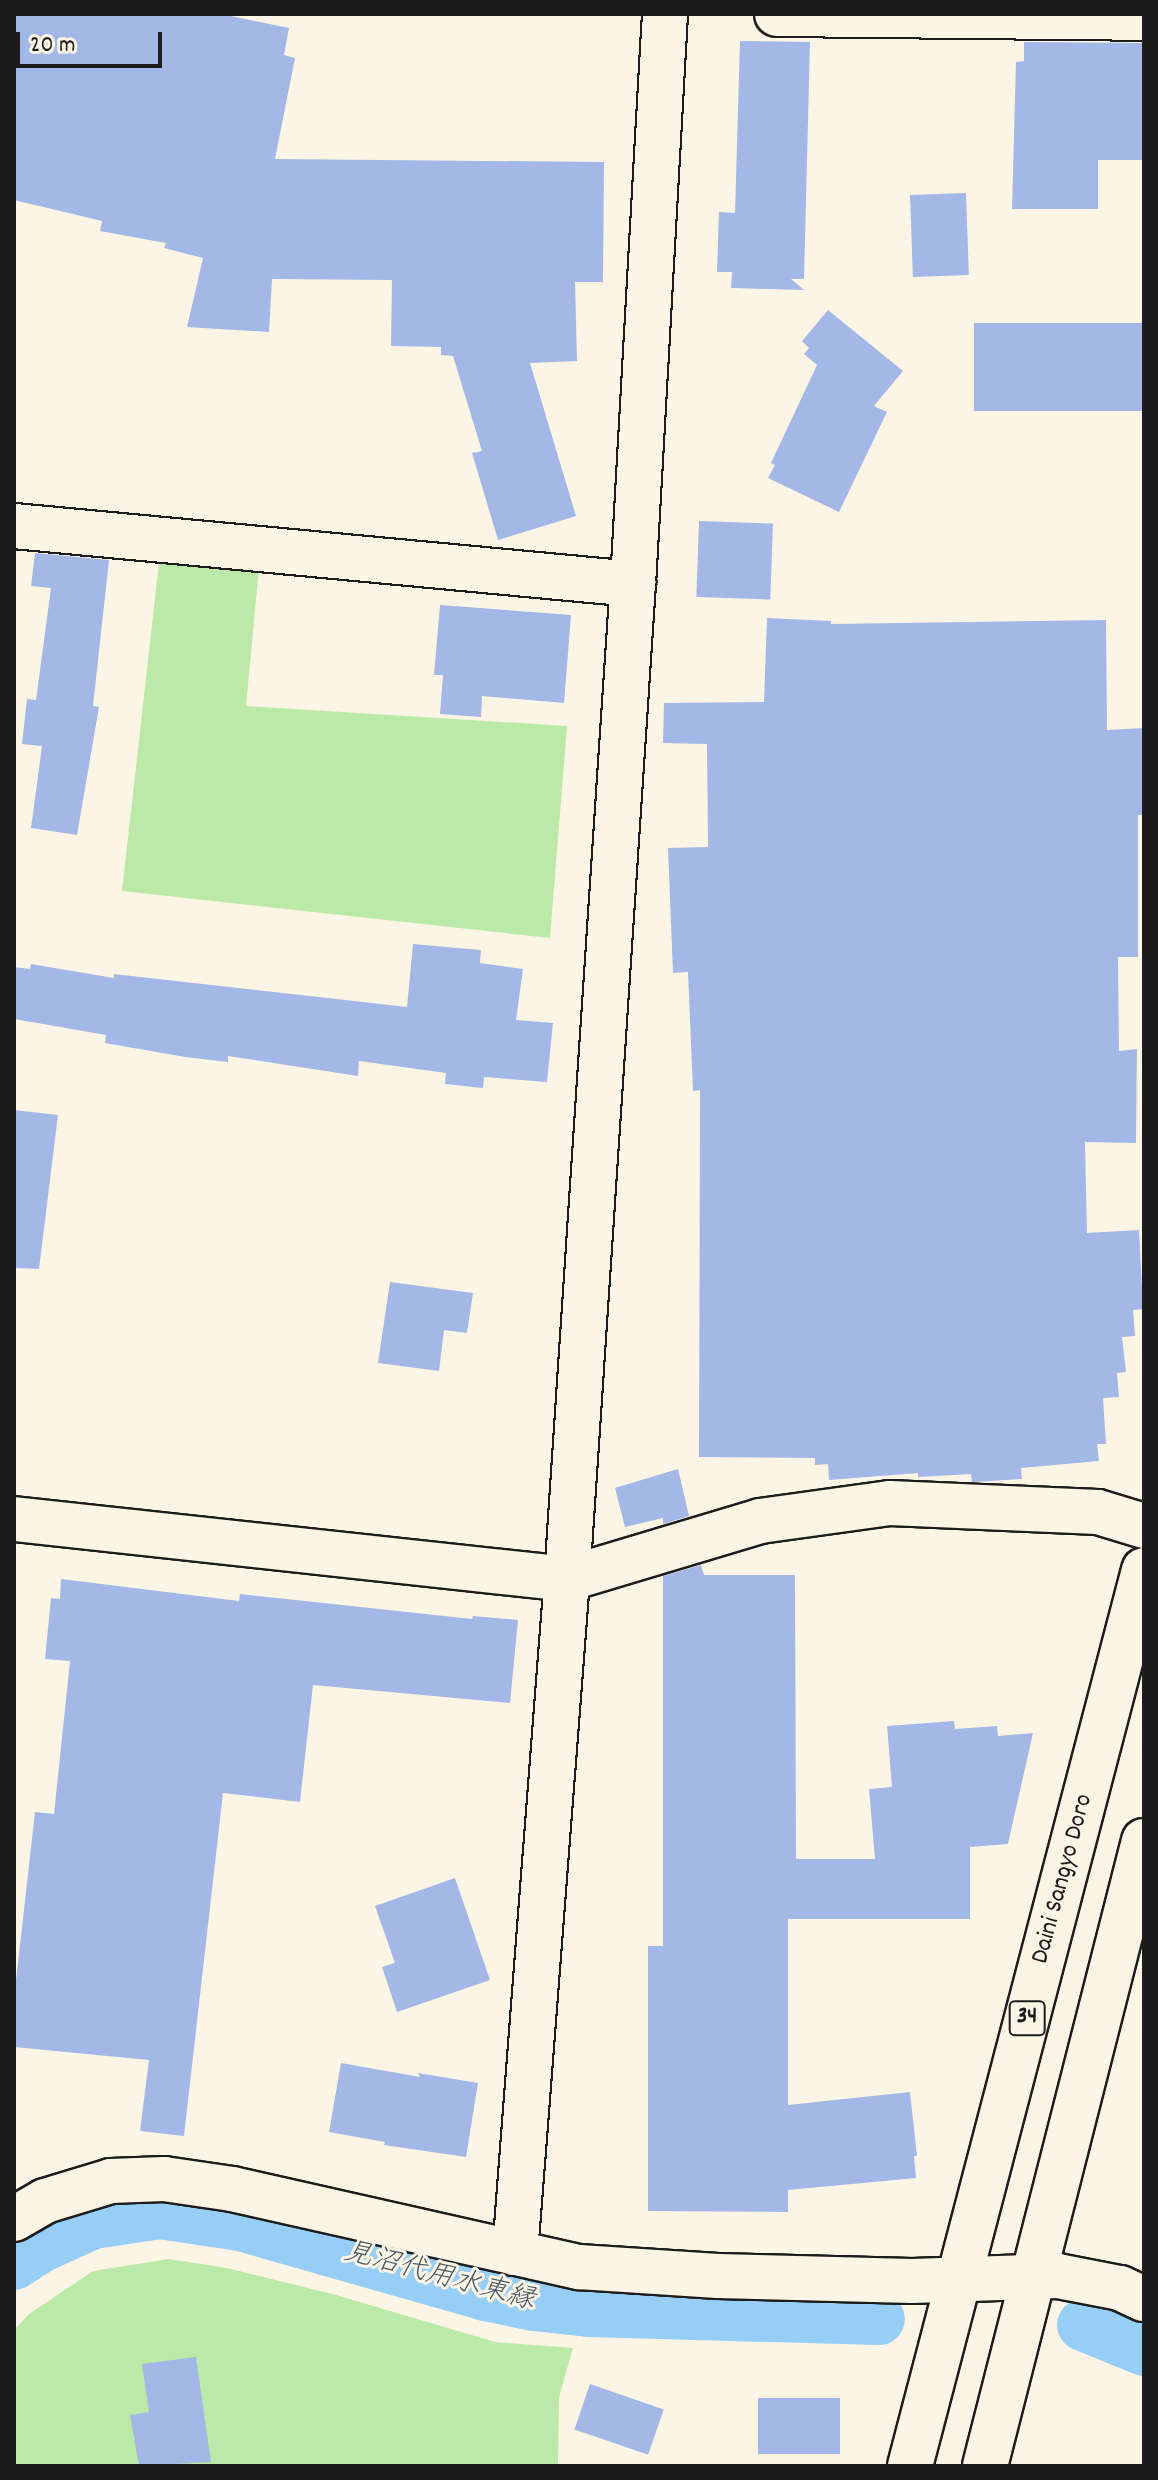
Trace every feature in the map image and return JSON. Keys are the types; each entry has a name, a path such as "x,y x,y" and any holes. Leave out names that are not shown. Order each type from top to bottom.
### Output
{"street":[{"path":"515,2253 567,1579 633,584 665,14"},
{"path":"777,14 1144,18"},
{"path":"14,526 633,584"},
{"path":"14,1519 567,1579 760,1521 890,1503 1098,1512 1144,1526"},
{"name":"Daini Sangyo Doro","path":"910,2466 1144,1570"},
{"path":"985,2466 1144,1841"},
{"path":"14,2219 45,2201 111,2181 164,2179 232,2189 579,2267 718,2276 958,2280 1033,2276 1078,2278 1120,2288 1144,2299"}],"green space":[{"path":"160,554 259,567 246,706 567,726 550,938 122,891"},
{"path":"169,2259 227,2268 336,2295 495,2342 573,2348 559,2397 558,2466 14,2466 14,2330 29,2314 93,2271"}],"building":[{"path":"14,14 221,14 289,28 284,55 295,58 275,159 604,162 603,282 575,282 577,361 530,363 576,516 498,540 472,453 482,451 453,356 441,355 441,347 391,346 392,280 272,279 269,332 187,327 203,258 164,248 166,243 100,231 102,221 14,200"},
{"path":"740,41 810,42 804,279 791,279 804,290 731,288 732,272 717,272 719,212 735,213"},
{"path":"1024,42 1144,43 1144,160 1098,160 1098,209 1012,209 1016,62 1024,61"},
{"path":"966,193 969,275 913,277 910,195"},
{"path":"828,310 903,371 874,406 887,412 839,512 768,478 775,465 771,463 817,365 804,354 809,348 802,341"},
{"path":"974,323 1144,323 1144,411 974,411"},
{"path":"699,521 773,524 770,600 696,597"},
{"path":"35,553 109,560 93,706 99,707 77,835 31,828 42,746 22,744 27,699 36,700 51,588 31,586"},
{"path":"440,605 571,615 564,703 482,696 481,717 440,714 443,675 434,675"},
{"path":"767,618 831,621 831,624 1106,620 1107,730 1144,728 1144,815 1138,815 1138,957 1118,957 1119,1051 1137,1049 1136,1143 1085,1142 1087,1233 1139,1230 1143,1309 1133,1310 1135,1336 1122,1337 1126,1372 1117,1373 1119,1397 1103,1398 1106,1444 1097,1444 1099,1461 1021,1468 1022,1479 972,1482 971,1474 918,1477 918,1473 829,1480 828,1464 815,1465 815,1458 699,1457 700,1090 693,1091 688,972 673,973 668,848 708,847 707,744 663,743 664,703 764,702"},
{"path":"413,944 481,950 480,963 523,969 516,1020 553,1023 547,1082 484,1077 483,1088 445,1084 446,1073 359,1061 358,1076 228,1056 228,1062 185,1057 105,1043 106,1035 14,1019 14,967 30,969 31,964 114,978 114,974 407,1007"},
{"path":"14,1110 58,1115 39,1269 14,1268"},
{"path":"390,1282 473,1293 467,1333 444,1330 439,1371 378,1363"},
{"path":"678,1469 689,1516 663,1524 663,1518 625,1527 615,1488"},
{"path":"701,1565 704,1575 795,1575 796,1859 875,1859 869,1789 892,1787 887,1726 954,1721 955,1729 997,1726 998,1736 1033,1733 1008,1844 970,1847 970,1919 788,1919 788,2105 910,2092 917,2156 914,2156 916,2178 788,2190 788,2212 648,2211 648,1946 663,1946 663,1576"},
{"path":"61,1579 239,1601 240,1594 472,1619 473,1616 518,1620 510,1703 313,1685 300,1802 223,1793 184,2136 140,2131 149,2060 14,2047 14,1998 35,1812 54,1814 70,1661 45,1659 51,1598 60,1599"},
{"path":"455,1878 490,1980 397,2012 382,1967 395,1963 375,1906"},
{"path":"341,2063 420,2077 418,2073 478,2083 466,2157 384,2145 385,2142 329,2132"},
{"path":"196,2357 211,2462 139,2466 130,2415 149,2412 142,2364"},
{"path":"590,2384 664,2409 648,2455 574,2429"},
{"path":"758,2398 840,2398 840,2454 758,2454"}],"waterway":[{"name":"見沼代用水東縁","path":"14,2264 40,2247 93,2223 160,2213 240,2225 485,2295 534,2305 589,2311 879,2319"},
{"name":"見沼代用水東縁","path":"1083,2325 1144,2350"}]}
